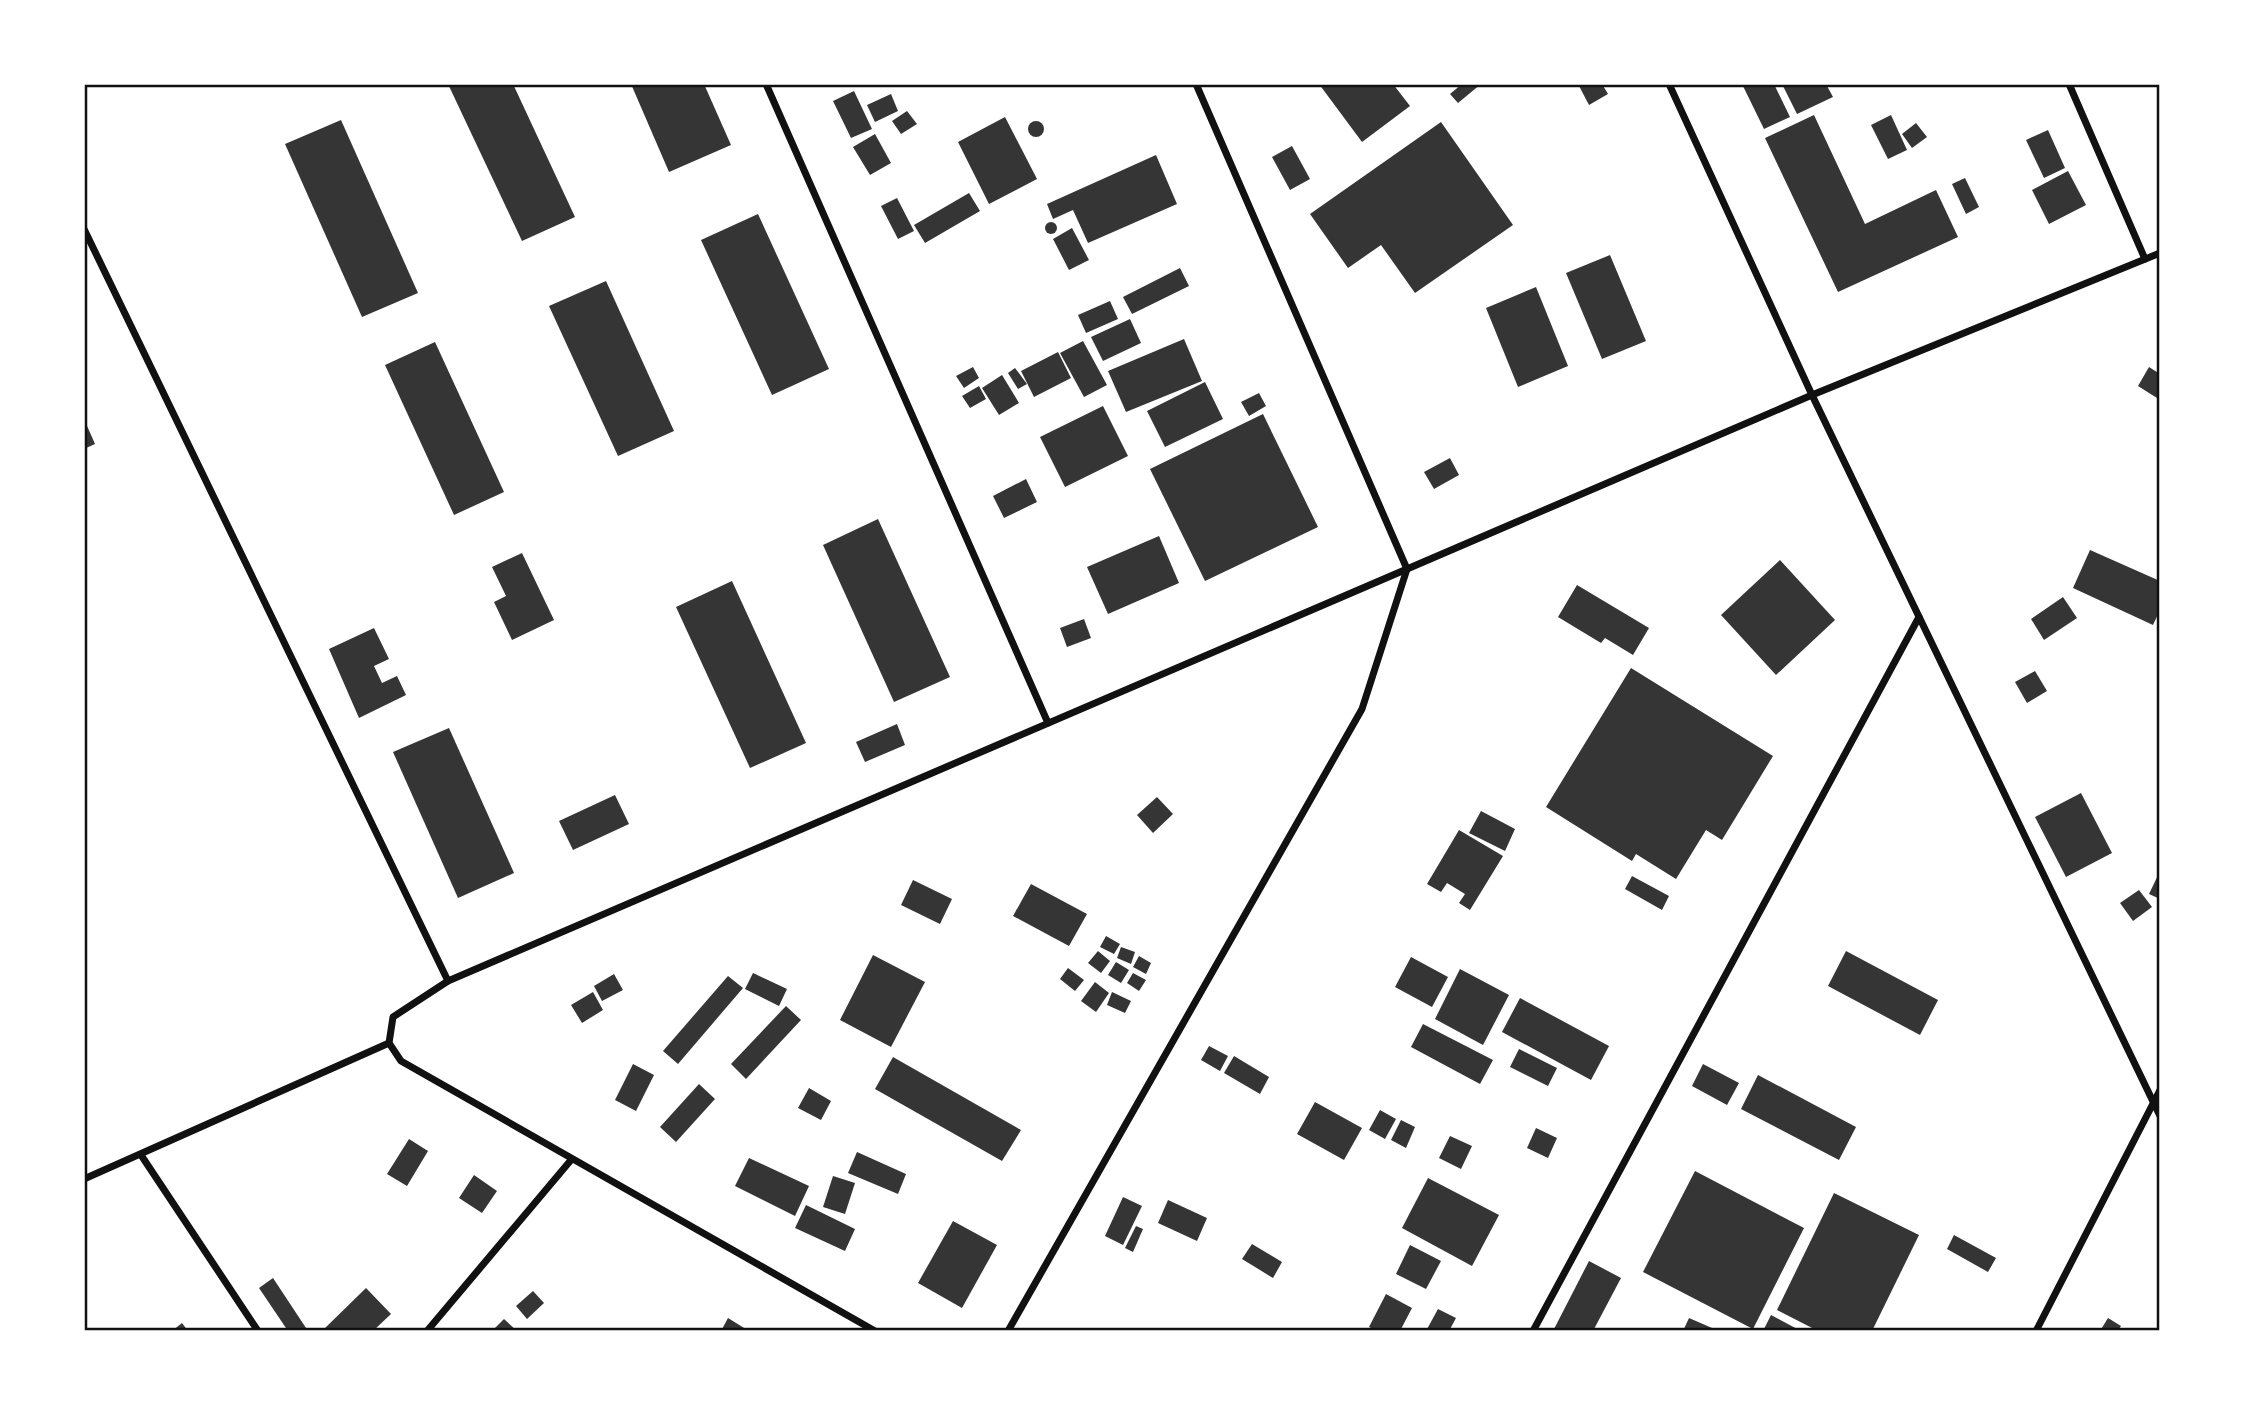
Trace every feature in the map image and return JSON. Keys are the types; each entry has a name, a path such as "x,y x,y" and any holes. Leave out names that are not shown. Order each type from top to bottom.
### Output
{"street":[{"path":"766,84 1048,723"},
{"path":"1008,1331 1362,709 1407,569 1196,84"},
{"path":"1669,84 1812,395 2160,1116"},
{"path":"2069,84 2145,259"},
{"path":"84,229 448,981"},
{"path":"875,1331 401,1061 389,1043 393,1017 448,981 1812,395 2160,253"},
{"path":"1533,1331 1919,617"},
{"path":"84,1179 389,1043"},
{"path":"2036,1331 2160,1090"},
{"path":"141,1155 258,1331"},
{"path":"427,1331 571,1160"}],"building":[{"path":"448,84 513,84 575,217 522,241"},
{"path":"631,84 704,84 731,145 669,172"},
{"path":"1319,84 1393,84 1410,106 1362,142"},
{"path":"1462,84 1481,84 1458,103 1450,94"},
{"path":"1578,84 1602,84 1608,94 1589,105"},
{"path":"1742,84 1774,84 1790,117 1764,129"},
{"path":"1782,84 1826,84 1833,97 1797,114"},
{"path":"854,91 872,129 851,138 833,101"},
{"path":"891,94 898,111 875,122 867,105"},
{"path":"907,111 917,124 901,134 892,121"},
{"path":"1814,115 1865,224 1936,190 1958,237 1838,292 1765,138"},
{"path":"1891,115 1907,150 1888,159 1871,125"},
{"path":"1005,117 1037,179 989,204 958,142"},
{"path":"341,120 418,293 362,317 285,144"},
{"path":"1036,121 1042,123 1042,135 1036,137 1030,135 1028,129 1030,123"},
{"path":"1441,122 1513,225 1415,293 1381,245 1348,268 1310,214"},
{"path":"1916,123 1927,137 1912,148 1902,134"},
{"path":"2048,130 2065,168 2044,178 2026,140"},
{"path":"875,134 891,163 870,175 853,147"},
{"path":"1292,146 1310,179 1290,190 1272,157"},
{"path":"1156,155 1177,204 1088,243 1073,210 1053,219 1047,204"},
{"path":"2068,171 2086,205 2049,224 2032,190"},
{"path":"1965,178 1979,207 1966,214 1952,184"},
{"path":"969,193 980,211 925,243 914,225"},
{"path":"897,198 914,231 898,239 881,206"},
{"path":"758,214 829,369 772,395 701,240"},
{"path":"1051,222 1057,228 1051,234 1045,228"},
{"path":"1072,228 1089,260 1069,270 1053,239"},
{"path":"1610,255 1646,341 1602,359 1566,273"},
{"path":"1180,268 1189,286 1132,314 1123,297"},
{"path":"606,281 674,431 618,456 549,306"},
{"path":"1536,287 1568,366 1518,387 1486,308"},
{"path":"1110,301 1118,319 1086,333 1078,315"},
{"path":"1130,319 1141,343 1103,361 1091,337"},
{"path":"1184,339 1202,381 1126,412 1108,371"},
{"path":"1083,341 1107,385 1084,397 1060,353"},
{"path":"435,342 504,492 454,515 385,365"},
{"path":"1058,352 1071,378 1034,397 1021,371"},
{"path":"973,367 979,378 964,388 956,376"},
{"path":"2149,367 2160,374 2160,393 2157,398 2138,386"},
{"path":"1015,368 1027,384 1018,389 1008,373"},
{"path":"1002,375 1019,403 999,415 982,388"},
{"path":"1205,382 1223,419 1165,447 1147,411"},
{"path":"979,386 986,399 970,408 962,396"},
{"path":"1259,393 1266,406 1249,416 1241,402"},
{"path":"1103,406 1128,456 1065,487 1040,437"},
{"path":"1263,414 1318,527 1205,581 1150,469"},
{"path":"84,419 95,444 84,449"},
{"path":"1450,458 1459,475 1434,489 1424,472"},
{"path":"1026,479 1037,502 1004,518 993,496"},
{"path":"878,519 950,677 894,702 823,545"},
{"path":"1159,536 1179,583 1108,614 1087,567"},
{"path":"2090,550 2160,581 2160,610 2153,625 2073,588"},
{"path":"522,553 554,620 512,640 494,602 506,596 492,567"},
{"path":"1780,560 1835,620 1776,675 1721,615"},
{"path":"732,581 806,743 750,768 676,607"},
{"path":"1577,585 1649,628 1633,655 1605,638 1601,643 1558,617"},
{"path":"2063,597 2077,618 2044,640 2031,619"},
{"path":"1084,619 1091,638 1067,647 1060,628"},
{"path":"374,628 389,659 374,666 382,683 397,676 406,695 359,718 329,649"},
{"path":"1631,668 1773,756 1722,840 1706,830 1676,879 1636,854 1632,861 1546,807"},
{"path":"2035,671 2047,691 2027,703 2015,682"},
{"path":"897,724 905,745 865,762 856,742"},
{"path":"449,728 514,873 458,898 393,752"},
{"path":"2081,793 2112,853 2066,877 2035,817"},
{"path":"615,795 629,824 573,850 559,821"},
{"path":"1157,797 1173,814 1153,833 1137,815"},
{"path":"1481,811 1515,829 1505,851 1469,833"},
{"path":"1459,830 1503,856 1470,910 1459,903 1465,894 1447,883 1441,892 1427,884"},
{"path":"2160,871 2160,899 2149,894"},
{"path":"1632,876 1669,896 1662,910 1625,889"},
{"path":"913,880 952,899 940,924 901,905"},
{"path":"1031,884 1087,914 1069,946 1013,916"},
{"path":"2139,890 2152,907 2133,921 2120,903"},
{"path":"1106,936 1120,944 1114,954 1100,947"},
{"path":"1121,947 1135,952 1131,964 1117,958"},
{"path":"1098,951 1110,961 1101,973 1088,963"},
{"path":"1846,951 1938,1000 1920,1035 1828,986"},
{"path":"873,955 925,982 891,1047 840,1020"},
{"path":"1139,956 1151,963 1146,974 1133,967"},
{"path":"1411,957 1448,977 1432,1007 1395,987"},
{"path":"1116,962 1129,970 1121,983 1108,975"},
{"path":"1068,968 1084,980 1075,991 1060,979"},
{"path":"1460,969 1509,995 1483,1045 1435,1019"},
{"path":"753,973 787,989 779,1006 745,989"},
{"path":"1133,973 1146,980 1139,991 1127,983"},
{"path":"614,974 623,990 602,1001 594,986"},
{"path":"728,976 743,988 678,1064 663,1051"},
{"path":"1095,982 1109,993 1096,1012 1081,1001"},
{"path":"593,992 603,1010 582,1023 571,1005"},
{"path":"1112,992 1131,1001 1125,1013 1107,1005"},
{"path":"1520,998 1609,1046 1591,1080 1502,1032"},
{"path":"786,1006 801,1020 746,1079 731,1064"},
{"path":"1423,1024 1493,1060 1480,1084 1411,1047"},
{"path":"1209,1046 1228,1056 1220,1071 1201,1060"},
{"path":"1519,1049 1557,1068 1548,1086 1510,1067"},
{"path":"1234,1056 1269,1077 1260,1094 1224,1073"},
{"path":"893,1057 1021,1130 1002,1161 875,1089"},
{"path":"633,1064 654,1075 636,1111 615,1100"},
{"path":"1703,1064 1739,1083 1727,1105 1692,1086"},
{"path":"1758,1075 1856,1127 1839,1160 1741,1109"},
{"path":"699,1084 715,1099 676,1142 660,1127"},
{"path":"809,1088 831,1101 821,1120 798,1108"},
{"path":"1315,1102 1362,1128 1344,1160 1297,1134"},
{"path":"1380,1110 1396,1119 1385,1139 1369,1130"},
{"path":"1401,1120 1415,1127 1406,1148 1391,1140"},
{"path":"1536,1128 1557,1138 1548,1158 1527,1148"},
{"path":"1450,1136 1472,1146 1461,1169 1439,1158"},
{"path":"409,1139 428,1151 407,1186 387,1174"},
{"path":"857,1152 906,1174 898,1194 848,1173"},
{"path":"749,1158 809,1186 795,1216 735,1186"},
{"path":"1695,1171 1804,1228 1753,1329 1643,1272"},
{"path":"474,1175 497,1191 482,1213 459,1198"},
{"path":"833,1176 855,1183 845,1214 823,1207"},
{"path":"1428,1178 1499,1215 1472,1266 1402,1228"},
{"path":"1834,1193 1919,1235 1872,1331 1818,1331 1777,1310"},
{"path":"1123,1197 1142,1206 1123,1245 1105,1236"},
{"path":"1168,1200 1207,1218 1197,1241 1158,1223"},
{"path":"806,1205 855,1229 845,1251 795,1228"},
{"path":"953,1221 997,1245 962,1308 918,1283"},
{"path":"1136,1226 1143,1229 1133,1252 1125,1248"},
{"path":"1954,1235 1996,1258 1988,1272 1947,1249"},
{"path":"1252,1244 1282,1262 1273,1278 1242,1259"},
{"path":"1410,1245 1441,1261 1426,1289 1396,1274"},
{"path":"1589,1261 1621,1278 1593,1331 1553,1331"},
{"path":"273,1278 308,1331 288,1331 259,1288"},
{"path":"366,1288 391,1314 373,1331 322,1331"},
{"path":"533,1291 544,1303 527,1319 516,1306"},
{"path":"1386,1294 1412,1308 1400,1331 1377,1331 1369,1327"},
{"path":"1438,1309 1456,1318 1449,1331 1426,1331"},
{"path":"1771,1315 1801,1331 1763,1331"},
{"path":"728,1318 749,1331 721,1331"},
{"path":"1689,1318 1719,1331 1683,1331"},
{"path":"2108,1318 2121,1326 2118,1331 2100,1331"},
{"path":"504,1319 517,1331 492,1331"},
{"path":"182,1323 188,1331 172,1331"}]}
